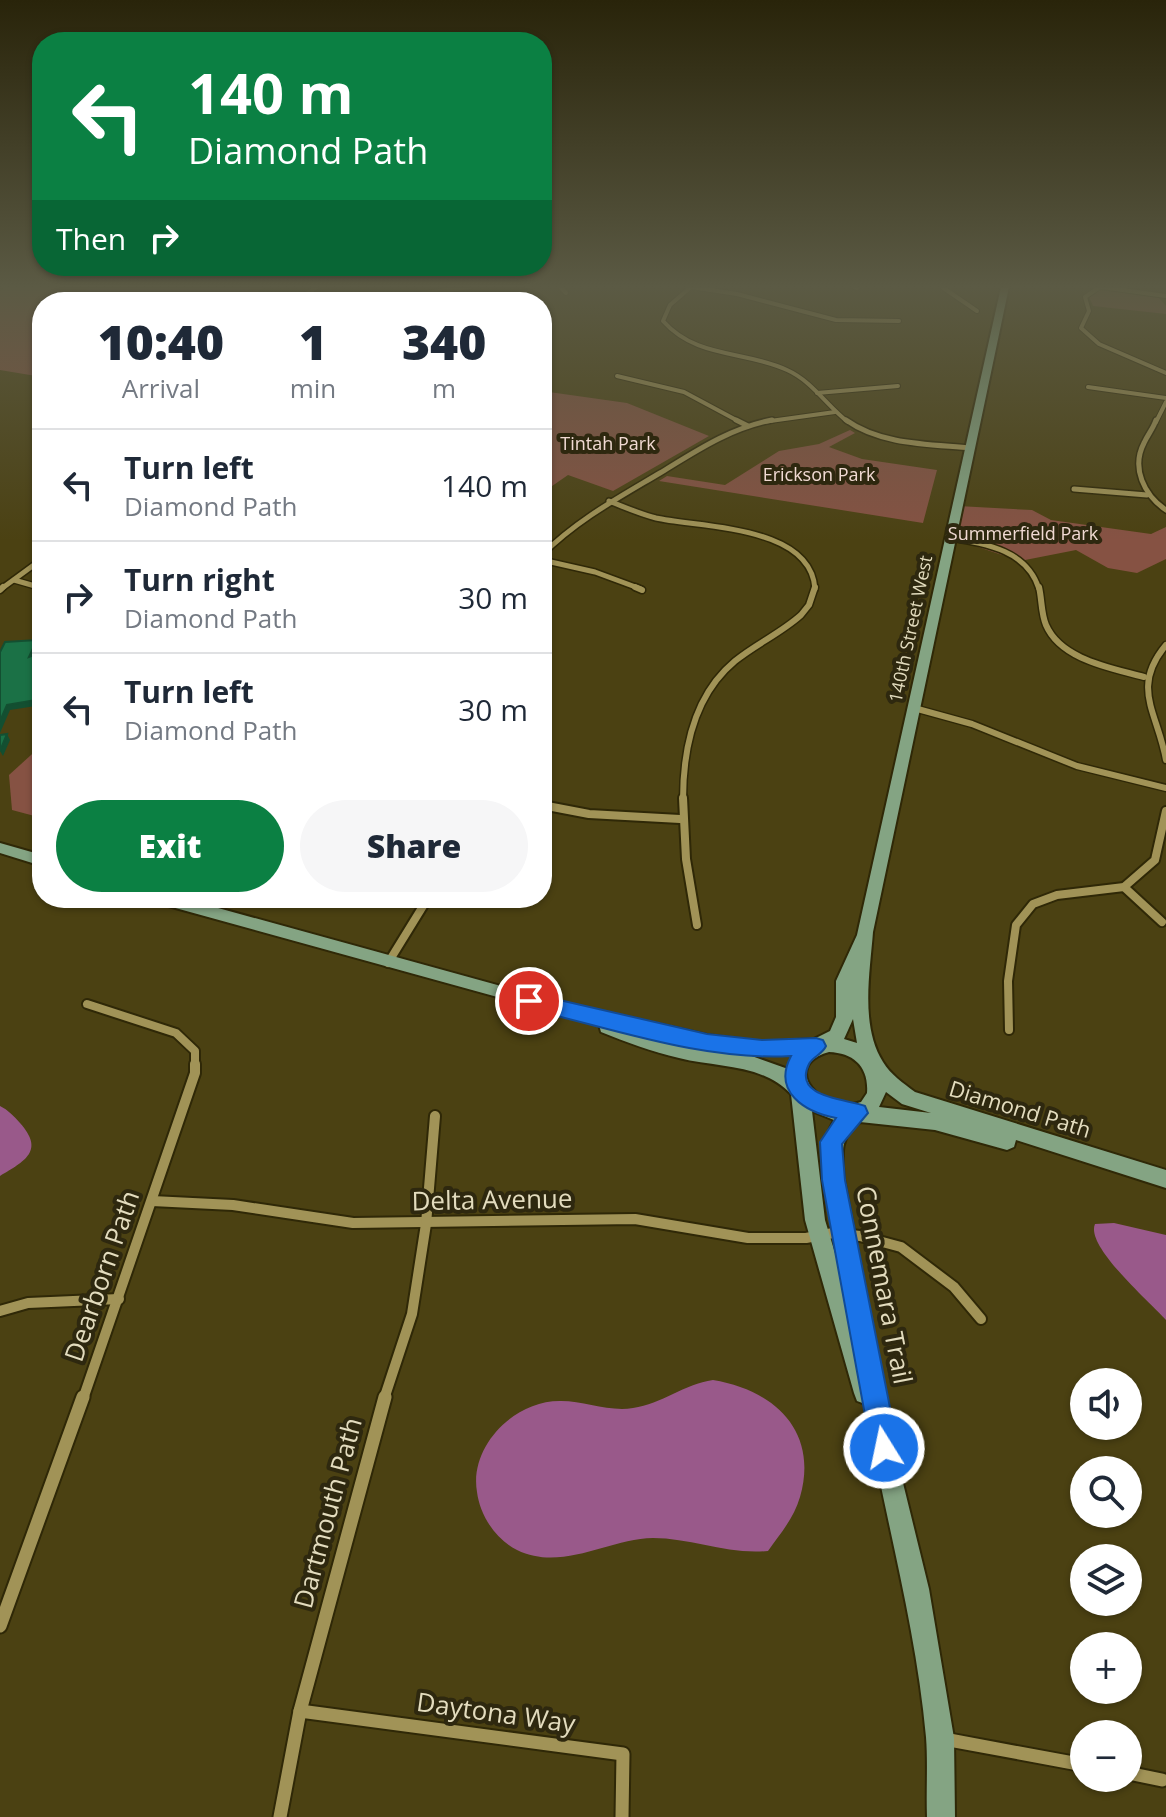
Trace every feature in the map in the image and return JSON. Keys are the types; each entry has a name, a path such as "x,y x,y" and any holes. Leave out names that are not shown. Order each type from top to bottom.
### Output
{"street":[{"path":"791,372 803,378 848,424 871,433 971,448"},
{"name":"140th Street West","path":"816,1046 836,1036 842,1025 845,981 865,932 987,372"},
{"path":"617,376 684,392 748,426"},
{"path":"817,393 898,386"},
{"path":"1088,387 1166,400"},
{"path":"1166,400 1158,409 1155,427 1141,450 1141,485 1147,495 1166,510"},
{"path":"552,547 573,525 609,501 720,437 784,417 835,412"},
{"path":"1074,489 1147,495"},
{"path":"609,501 658,519 749,533 777,542 805,564 816,587 814,598 801,615 731,664 706,691 691,724 680,819 684,864 697,925"},
{"path":"950,538 986,545 1015,557 1034,575 1045,623 1063,645 1097,664 1144,677"},
{"path":"552,561 595,572 642,590"},
{"path":"0,590 32,566"},
{"path":"14,580 32,585"},
{"path":"1166,645 1153,658 1144,677 1166,760"},
{"path":"914,708 965,720 1102,774 1166,788"},
{"path":"552,807 589,814 680,819"},
{"path":"1009,1030 1008,981 1016,925 1033,904 1057,895 1124,887 1155,860 1166,811"},
{"path":"0,848 32,858"},
{"path":"1124,887 1162,922"},
{"name":"Diamond Path","path":"212,908 388,963 559,1009 707,1042 762,1049 848,1047 860,1052 895,1091 928,1106 1166,1180"},
{"path":"388,963 422,908"},
{"name":"140th Street West","path":"865,932 862,1020 871,1064"},
{"name":"Dearborn Path","path":"0,1626 119,1299 195,1073 195,1051 176,1033 87,1004"},
{"name":"Diamond Path","path":"559,1009 678,1051 760,1064 790,1079 818,1105 935,1122 1166,1180"},
{"path":"800,1091 795,1075 797,1064 806,1052 816,1046"},
{"path":"858,1113 868,1107 876,1091 871,1064"},
{"name":"Connemara Trail","path":"800,1091 916,1589 940,1738 941,1817"},
{"name":"Connemara Trail","path":"833,1235 831,1142 849,1117 858,1113"},
{"name":"Dartmouth Path","path":"280,1817 300,1711 373,1434 412,1314 426,1224 435,1116"},
{"name":"Delta Avenue","path":"152,1201 233,1205 353,1223 635,1219 748,1238 833,1235 901,1247 954,1287 981,1319"},
{"path":"0,1311 28,1303 119,1299"},
{"name":"Daytona Way","path":"300,1711 623,1754 622,1817"},
{"path":"940,1738 1070,1762"},
{"path":"1142,1776 1162,1780"}],"green space":[{"name":"Tintah Park","path":"552,392 627,403 709,436 613,491 568,475 552,486"},
{"name":"Erickson Park","path":"850,430 855,433 829,447 862,459 937,470 923,523 659,481 667,476 725,485 779,451 819,444"},
{"name":"Summerfield Park","path":"958,506 1032,510 1051,520 1151,534 1166,527 1166,559 1137,573 1108,568 1076,550 1020,561 951,538"},
{"path":"32,754 32,815 12,810 9,775"}],"shaded area":[{"path":"0,1106 27,1133 31,1148 24,1160 0,1176"},
{"path":"1114,1223 1166,1235 1166,1320 1121,1274 1100,1246 1095,1224"},
{"path":"713,1380 755,1393 772,1404 797,1434 803,1452 800,1497 786,1526 768,1551 739,1551 653,1538 551,1558 517,1550 502,1540 490,1526 479,1501 476,1475 488,1443 512,1417 527,1408 561,1401 615,1409 644,1406"}],"building":[{"path":"32,640 29,657 32,656 32,701 7,705 0,721 0,652 5,642"},
{"path":"7,734 0,751 0,735"}],"route":[{"path":"529,1001 707,1042 762,1049 816,1046 806,1052 797,1064 795,1075 800,1091 808,1100 828,1109 858,1113 849,1117 831,1142 834,1180 884,1448"}]}
